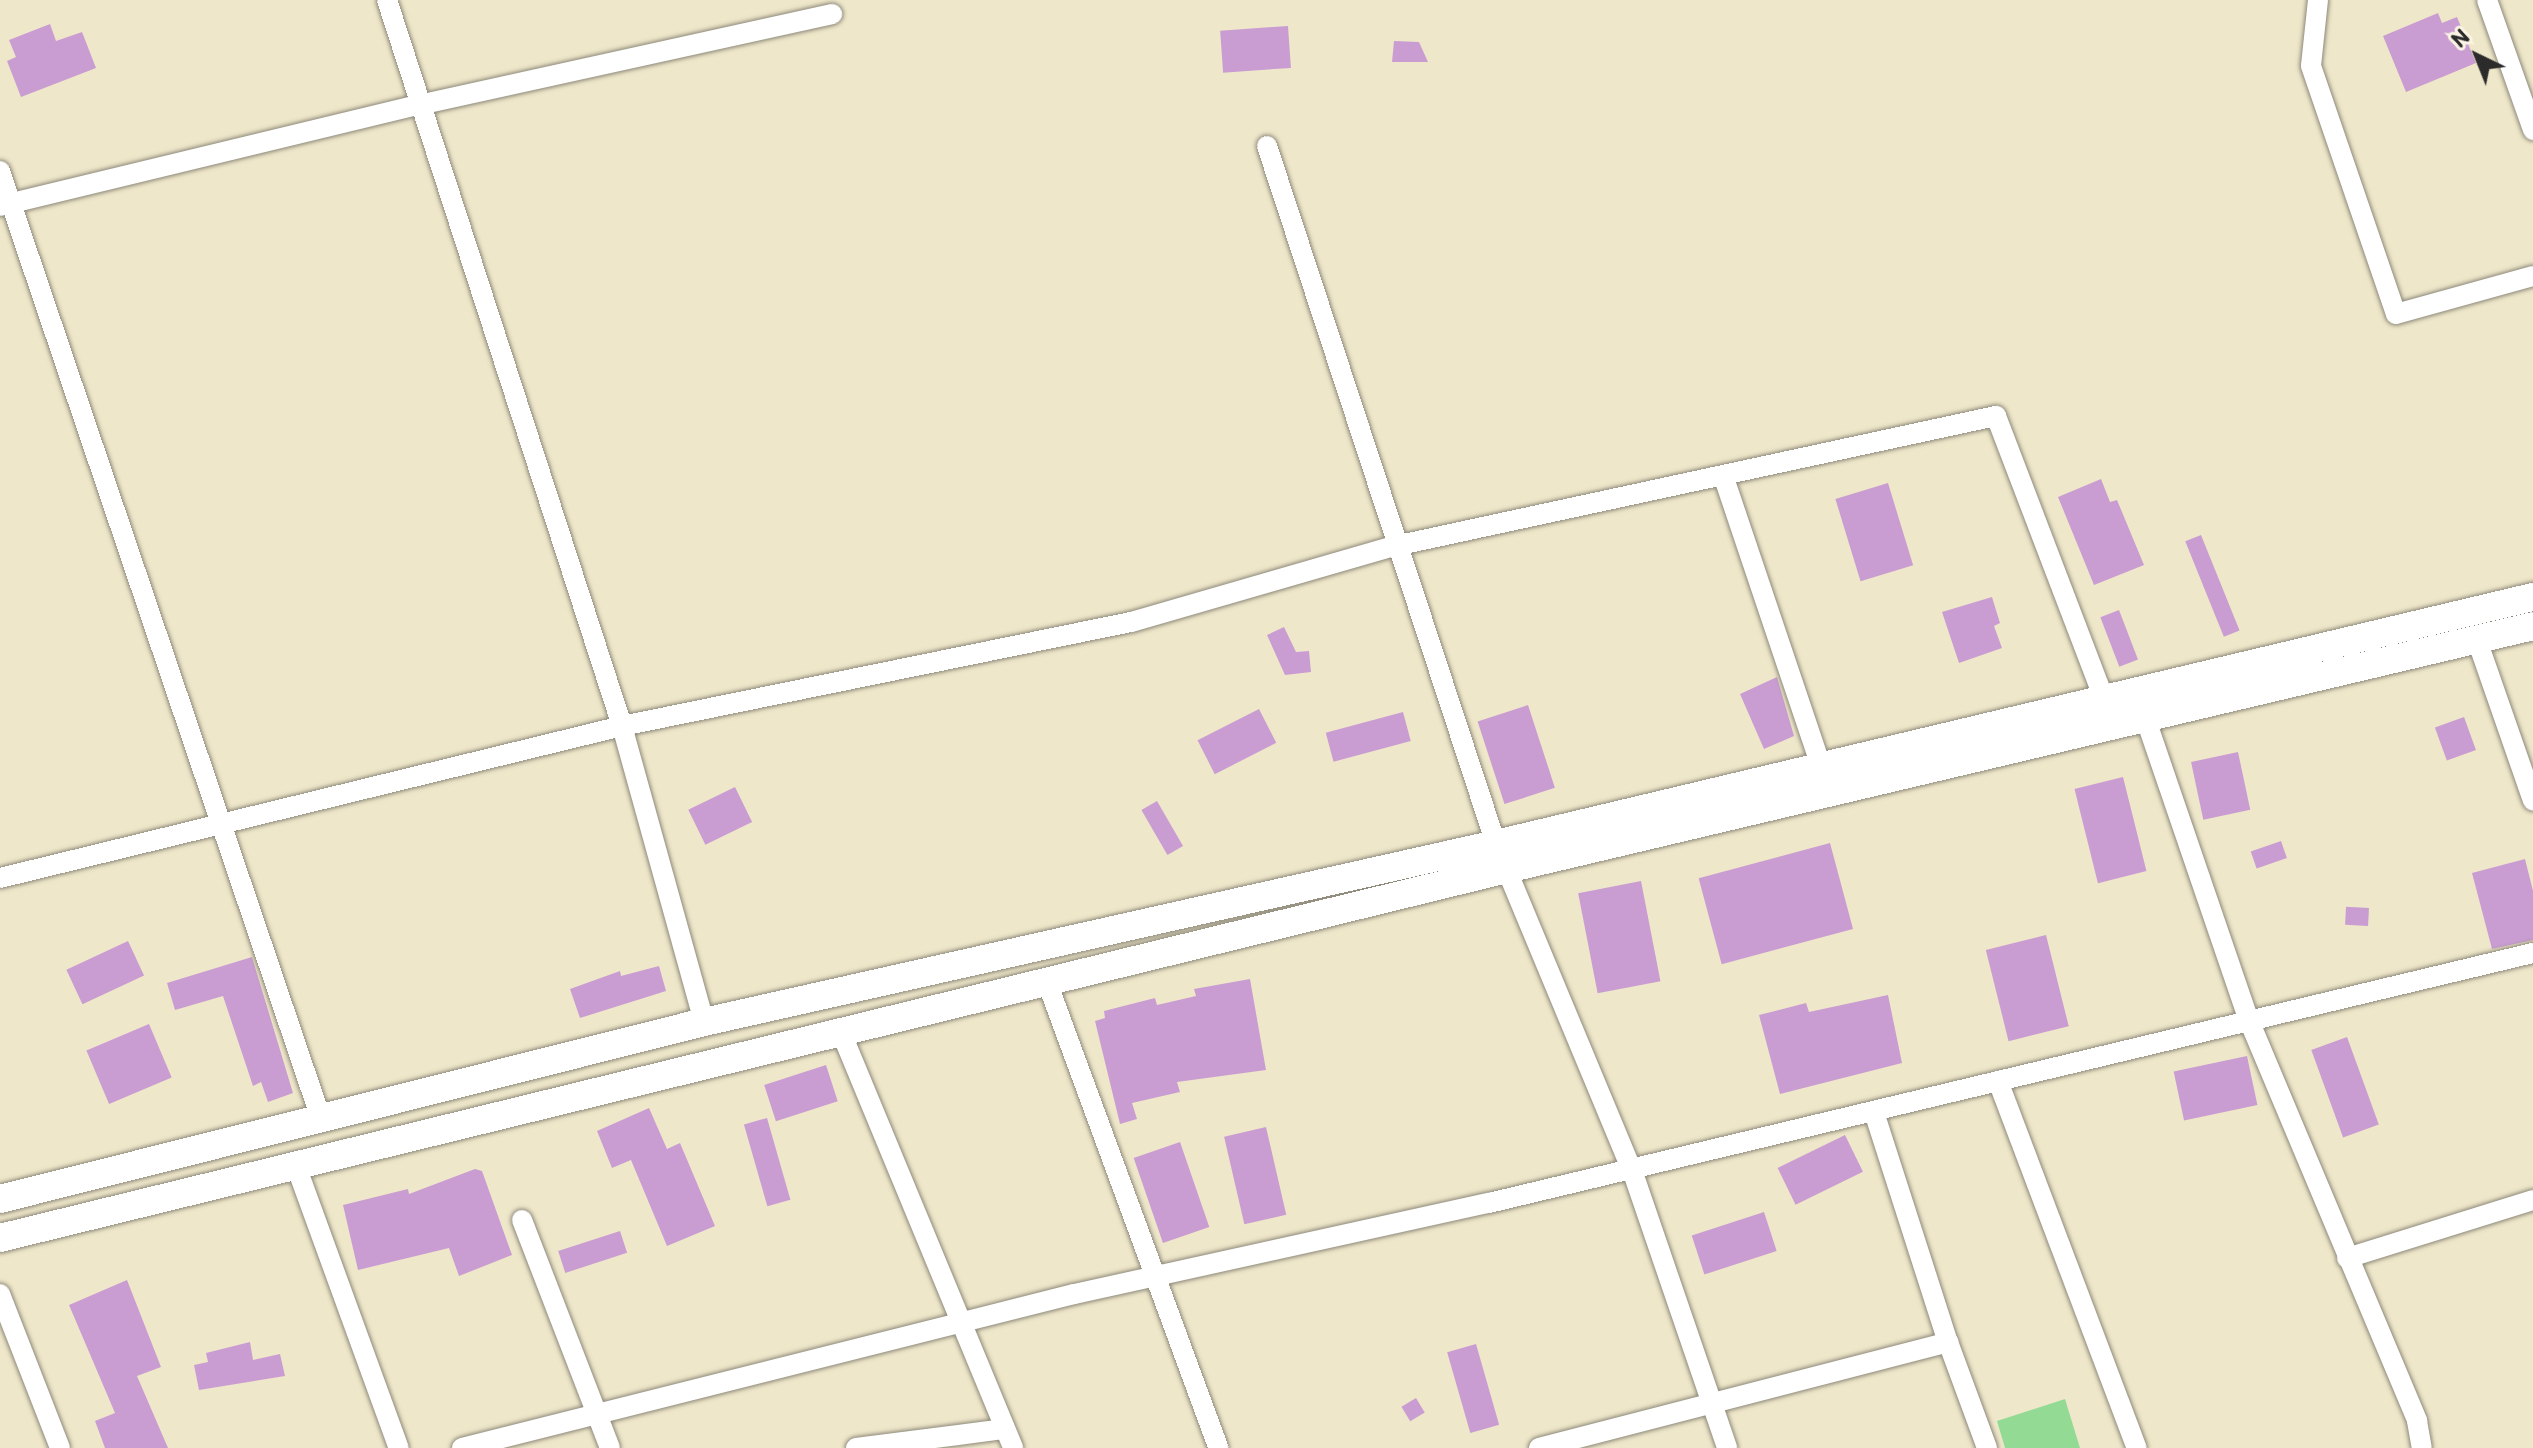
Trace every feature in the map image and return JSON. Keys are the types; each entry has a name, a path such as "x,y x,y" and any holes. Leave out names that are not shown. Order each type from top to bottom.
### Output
{"street":[{"path":"387,0 622,726 704,1022"},
{"path":"2318,0 2311,66 2396,314 2533,276"},
{"path":"2487,0 2533,130"},
{"path":"6,204 423,104 832,14"},
{"path":"1267,146 1395,546 1502,857 1632,1170 1727,1448"},
{"path":"0,171 6,204 225,825 320,1116"},
{"path":"0,878 622,726 774,699 1131,622 1395,546 1724,478 1996,416 2105,702"},
{"path":"1724,478 1821,767"},
{"path":"0,1238 295,1163 1047,982 1821,767 2105,702 2533,597"},
{"path":"0,1199 320,1116 704,1022 2146,720 2533,626"},
{"path":"2477,640 2533,801"},
{"path":"2146,720 2248,1018 2417,1421 2422,1448"},
{"path":"462,1448 961,1322 1632,1170 2248,1018 2533,953"},
{"path":"1047,982 1218,1448"},
{"path":"841,1032 1009,1439 856,1448"},
{"path":"1998,1081 2137,1448"},
{"path":"1874,1112 1948,1342 1987,1448"},
{"path":"295,1163 399,1448"},
{"path":"2347,1258 2533,1200"},
{"path":"522,1220 600,1413 610,1448"},
{"path":"0,1294 60,1448"},
{"path":"1539,1448 1948,1342"}],"green space":[{"path":"2065,1399 2080,1448 2005,1448 1997,1421"}],"building":[{"path":"2438,13 2442,23 2457,17 2476,63 2406,92 2383,36"},
{"path":"50,24 56,41 82,32 96,68 21,97 7,61 16,57 9,40"},
{"path":"1288,26 1291,68 1223,73 1220,31"},
{"path":"1394,41 1419,42 1428,62 1392,62"},
{"path":"2101,479 2110,502 2117,500 2144,565 2094,585 2058,497"},
{"path":"1888,483 1913,565 1861,581 1835,499"},
{"path":"2201,535 2240,630 2224,637 2185,541"},
{"path":"1992,597 2000,623 1994,626 2002,648 1959,663 1942,612"},
{"path":"2119,610 2138,659 2119,667 2100,617"},
{"path":"1284,627 1296,652 1309,651 1311,672 1285,675 1267,635"},
{"path":"1777,677 1794,736 1764,749 1740,694"},
{"path":"1528,705 1555,788 1504,804 1478,721"},
{"path":"1259,709 1276,743 1215,774 1198,740"},
{"path":"1403,712 1411,741 1333,762 1326,733"},
{"path":"2464,717 2476,750 2447,760 2435,728"},
{"path":"2238,752 2250,810 2203,820 2191,762"},
{"path":"2123,777 2146,871 2098,883 2074,789"},
{"path":"735,787 752,822 705,845 688,810"},
{"path":"1157,801 1183,846 1167,855 1141,810"},
{"path":"2281,841 2287,858 2257,868 2251,851"},
{"path":"1830,843 1853,929 1722,964 1699,878"},
{"path":"2525,859 2533,891 2533,940 2492,949 2472,873"},
{"path":"1641,881 1660,981 1598,993 1578,893"},
{"path":"2346,907 2369,908 2368,926 2345,925"},
{"path":"2046,935 2069,1026 2009,1041 1986,950"},
{"path":"128,941 144,975 82,1004 66,970"},
{"path":"252,957 293,1093 268,1102 261,1082 253,1086 223,996 175,1010 167,983"},
{"path":"659,966 666,991 580,1018 570,989 620,971 621,976"},
{"path":"1250,979 1266,1070 1177,1082 1180,1092 1132,1103 1137,1119 1120,1124 1095,1021 1105,1018 1104,1011 1155,998 1157,1005 1196,996 1194,989"},
{"path":"1888,995 1902,1063 1780,1094 1759,1015 1806,1003 1809,1012"},
{"path":"149,1024 172,1077 109,1104 86,1051"},
{"path":"2347,1037 2379,1124 2343,1137 2311,1050"},
{"path":"2247,1056 2257,1105 2184,1121 2174,1072"},
{"path":"826,1065 838,1101 776,1121 764,1085"},
{"path":"649,1108 667,1149 680,1143 715,1226 667,1246 631,1160 612,1168 597,1131"},
{"path":"767,1118 790,1200 767,1206 744,1125"},
{"path":"1266,1127 1286,1215 1244,1224 1224,1137"},
{"path":"1845,1135 1863,1172 1796,1205 1778,1168"},
{"path":"1180,1142 1209,1227 1163,1243 1134,1158"},
{"path":"475,1169 482,1171 512,1255 459,1276 449,1248 358,1270 343,1205 408,1189 409,1194"},
{"path":"1764,1212 1777,1251 1704,1274 1692,1235"},
{"path":"620,1231 627,1253 565,1273 558,1251"},
{"path":"127,1280 161,1367 137,1376 168,1448 105,1448 95,1421 115,1413 69,1305"},
{"path":"250,1342 253,1360 280,1354 285,1376 199,1390 194,1365 208,1362 206,1353"},
{"path":"1476,1344 1499,1425 1470,1433 1447,1352"},
{"path":"1416,1398 1425,1413 1410,1421 1401,1407"}]}
